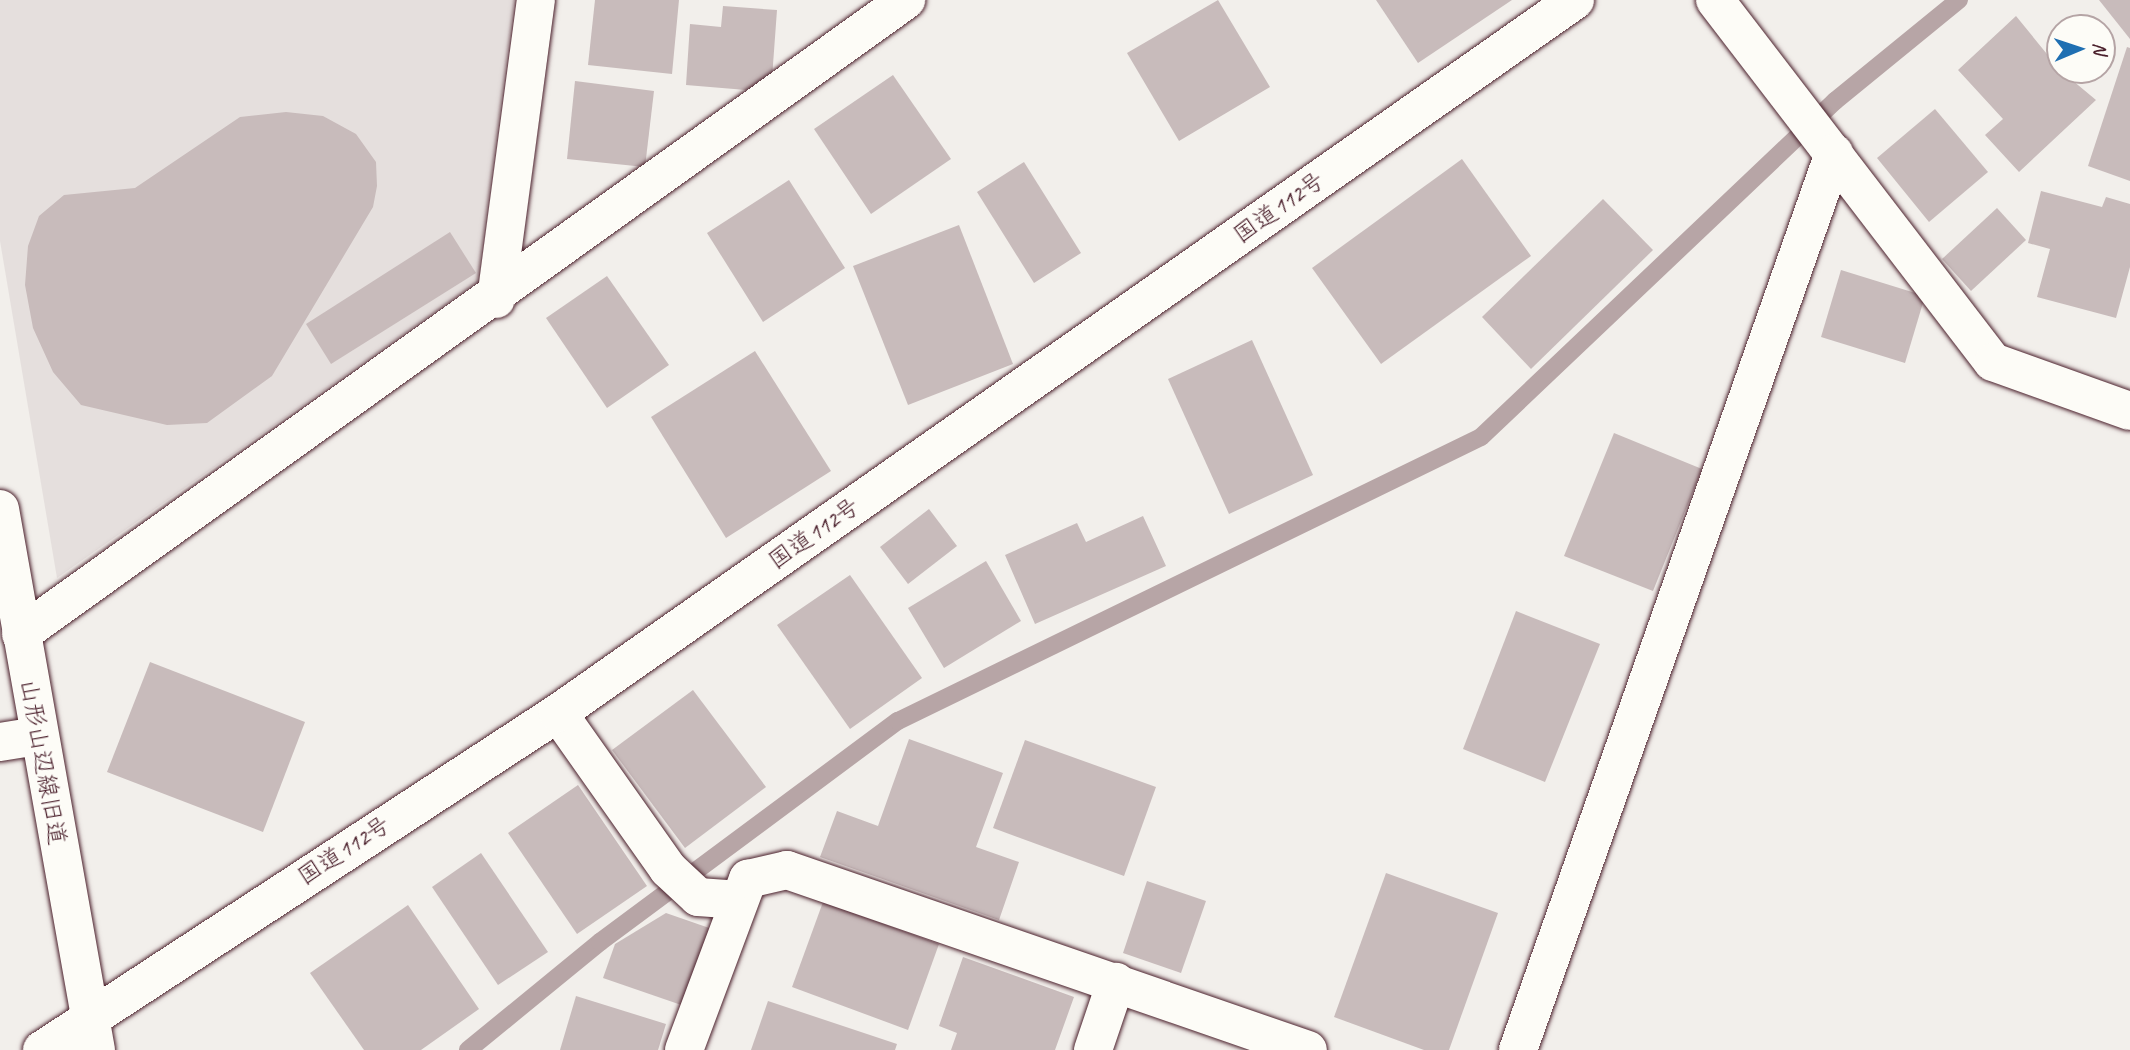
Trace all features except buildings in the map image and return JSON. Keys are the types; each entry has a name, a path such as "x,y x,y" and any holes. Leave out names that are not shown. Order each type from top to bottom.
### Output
{"main road":[{"path":"496,299 536,0"},
{"path":"21,634 496,299 906,0"},
{"name":"国道112号","path":"42,1050 92,1032 558,713 1576,0"},
{"path":"1715,0 1993,362 2130,411"},
{"path":"1518,1050 1829,147"},
{"name":"山形山辺線旧道","path":"0,513 92,1032"},
{"path":"558,713 668,869 698,897 737,901"},
{"path":"0,742 38,736"},
{"path":"684,1050 737,901 748,879 787,870 1308,1050"},
{"path":"1093,1050 1116,982"}],"shaded area":[{"path":"0,0 514,0 477,282 57,578 0,241"}],"waterway":[{"path":"468,1050 600,942 898,721 1481,437 1835,101 1959,0"}]}
